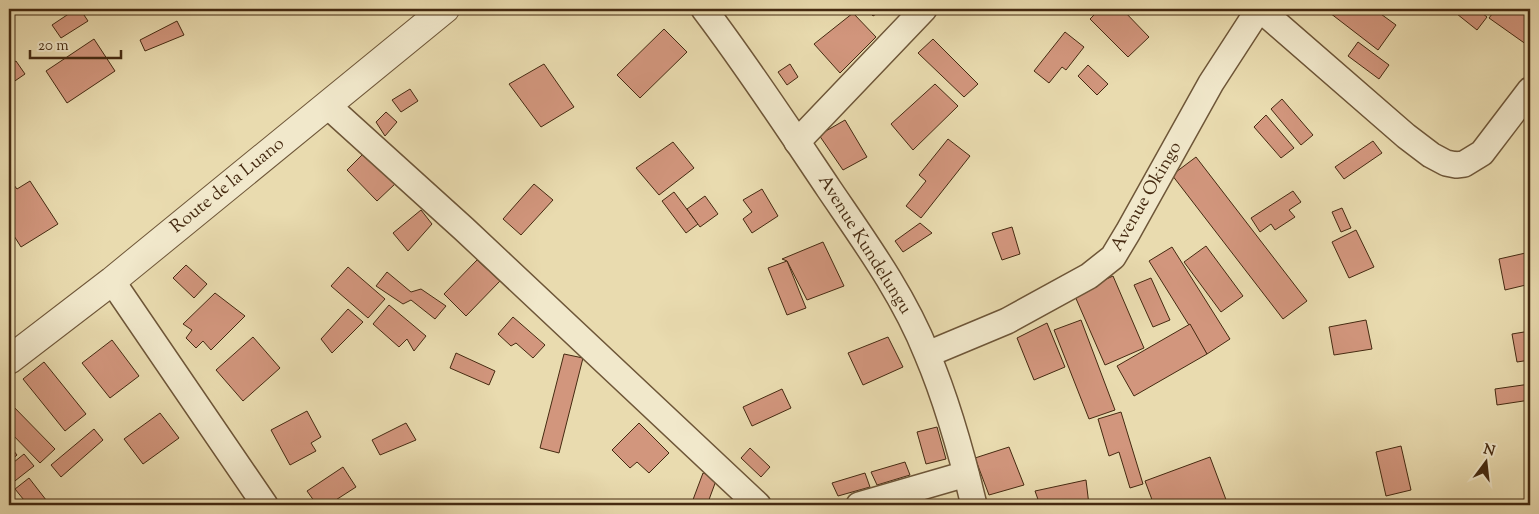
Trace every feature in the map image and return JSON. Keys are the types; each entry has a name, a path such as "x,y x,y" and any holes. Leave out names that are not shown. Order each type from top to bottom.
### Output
{"street":[{"name":"Route de la Luano","path":"9,360 112,281 445,9"},
{"name":"Avenue Kundelungu","path":"704,9 886,273 928,354 974,505"},
{"path":"797,142 924,9"},
{"path":"1259,9 1406,136 1431,155 1446,163 1464,164 1482,153 1530,90"},
{"name":"Avenue Okingo","path":"928,354 1007,320 1089,276 1113,256 1133,224 1211,83 1259,9"},
{"path":"328,106 464,229 758,505"},
{"path":"112,281 264,505"},
{"path":"859,505 966,474"}],"building":[{"path":"76,9 80,9 88,21 61,38 52,25"},
{"path":"867,9 884,9 873,16"},
{"path":"1100,9 1122,9 1149,37 1128,57 1090,19"},
{"path":"1333,9 1374,9 1396,25 1378,50 1330,13"},
{"path":"1461,9 1477,9 1487,17 1477,30 1457,14"},
{"path":"1496,9 1517,9 1530,19 1530,47 1489,18"},
{"path":"853,13 876,37 840,73 814,44"},
{"path":"177,21 184,35 145,51 140,40"},
{"path":"664,29 687,52 640,98 617,75"},
{"path":"1065,32 1084,47 1066,70 1062,67 1049,83 1034,71"},
{"path":"94,39 115,71 67,103 46,71"},
{"path":"933,39 978,84 964,97 918,53"},
{"path":"1358,42 1389,65 1379,79 1348,56"},
{"path":"16,61 25,74 9,85 9,65"},
{"path":"544,64 574,107 541,127 509,84"},
{"path":"790,64 798,77 787,85 778,72"},
{"path":"1088,65 1108,84 1097,95 1078,76"},
{"path":"935,84 958,106 913,150 891,124"},
{"path":"410,89 418,101 401,112 392,100"},
{"path":"1282,99 1313,135 1301,145 1271,109"},
{"path":"386,112 397,122 385,136 376,122"},
{"path":"1266,115 1294,148 1281,158 1254,127"},
{"path":"845,120 867,157 843,170 819,135"},
{"path":"948,139 970,156 921,218 906,206 926,181 919,175"},
{"path":"1373,141 1382,153 1344,179 1335,167"},
{"path":"673,142 694,168 659,195 636,168"},
{"path":"365,152 396,183 377,201 347,170"},
{"path":"1196,157 1307,301 1283,319 1172,175"},
{"path":"10,180 17,189 30,181 58,224 21,247 9,228"},
{"path":"534,184 553,200 521,235 503,219"},
{"path":"762,189 778,216 752,233 743,219 752,212 743,200"},
{"path":"1293,191 1301,202 1289,210 1295,217 1275,230 1271,224 1260,232 1251,218"},
{"path":"674,192 698,224 686,233 662,201"},
{"path":"705,196 718,214 700,227 687,209"},
{"path":"1342,208 1351,228 1341,232 1332,212"},
{"path":"421,210 432,224 408,251 393,233"},
{"path":"920,223 932,233 903,252 895,241"},
{"path":"1012,227 1020,254 1002,260 992,233"},
{"path":"1356,230 1374,267 1349,278 1332,242"},
{"path":"823,242 844,286 807,300 787,261 782,259"},
{"path":"1206,246 1243,296 1221,312 1184,262"},
{"path":"1172,247 1230,339 1207,354 1149,261"},
{"path":"1530,252 1530,284 1505,290 1499,259"},
{"path":"477,260 500,281 466,316 444,294"},
{"path":"787,261 806,308 787,315 768,268"},
{"path":"186,265 207,284 194,298 173,278"},
{"path":"348,267 385,299 368,318 331,286"},
{"path":"387,272 411,292 421,289 446,306 435,319 411,300 403,304 376,286"},
{"path":"1113,276 1144,348 1105,365 1074,294"},
{"path":"1151,278 1170,320 1153,327 1134,285"},
{"path":"215,293 245,316 211,350 203,341 196,348 186,338 192,330 183,324"},
{"path":"389,305 426,336 414,351 407,339 399,347 373,324"},
{"path":"348,309 363,322 332,353 321,339"},
{"path":"513,317 545,345 533,358 516,343 511,346 498,334"},
{"path":"1081,320 1115,410 1089,419 1054,330"},
{"path":"1366,320 1372,349 1334,355 1329,327"},
{"path":"1047,323 1065,367 1034,380 1017,338"},
{"path":"1190,324 1207,354 1134,396 1117,366"},
{"path":"1530,331 1530,360 1517,362 1512,334"},
{"path":"253,337 280,368 243,401 216,370"},
{"path":"888,337 903,367 863,385 848,353"},
{"path":"112,340 139,376 110,398 82,363"},
{"path":"456,353 495,371 489,385 450,368"},
{"path":"564,354 583,358 559,453 540,448"},
{"path":"44,362 86,414 65,431 23,379"},
{"path":"1530,384 1530,400 1497,405 1495,389"},
{"path":"782,389 791,408 752,426 743,407"},
{"path":"9,402 55,449 40,463 9,431"},
{"path":"307,411 321,437 311,443 316,451 290,465 271,430"},
{"path":"1121,412 1143,484 1130,488 1119,452 1109,456 1098,419"},
{"path":"160,413 179,438 143,464 124,439"},
{"path":"406,423 416,440 380,455 372,440"},
{"path":"639,423 669,453 649,473 637,462 630,468 612,450"},
{"path":"937,427 946,459 926,464 917,432"},
{"path":"94,429 103,440 61,477 51,465"},
{"path":"9,445 17,455 9,462"},
{"path":"1401,446 1411,490 1386,496 1376,452"},
{"path":"1009,447 1024,485 989,495 975,458"},
{"path":"750,448 770,467 761,477 741,458"},
{"path":"24,454 34,466 11,484 9,482 9,466"},
{"path":"1210,457 1228,505 1154,505 1145,481"},
{"path":"905,462 910,475 877,485 871,472"},
{"path":"343,467 356,487 328,505 317,505 307,491"},
{"path":"703,473 717,478 707,505 691,505"},
{"path":"865,473 870,487 838,496 832,483"},
{"path":"29,478 50,505 28,505 15,489"},
{"path":"1086,480 1089,505 1040,505 1035,491"}]}
